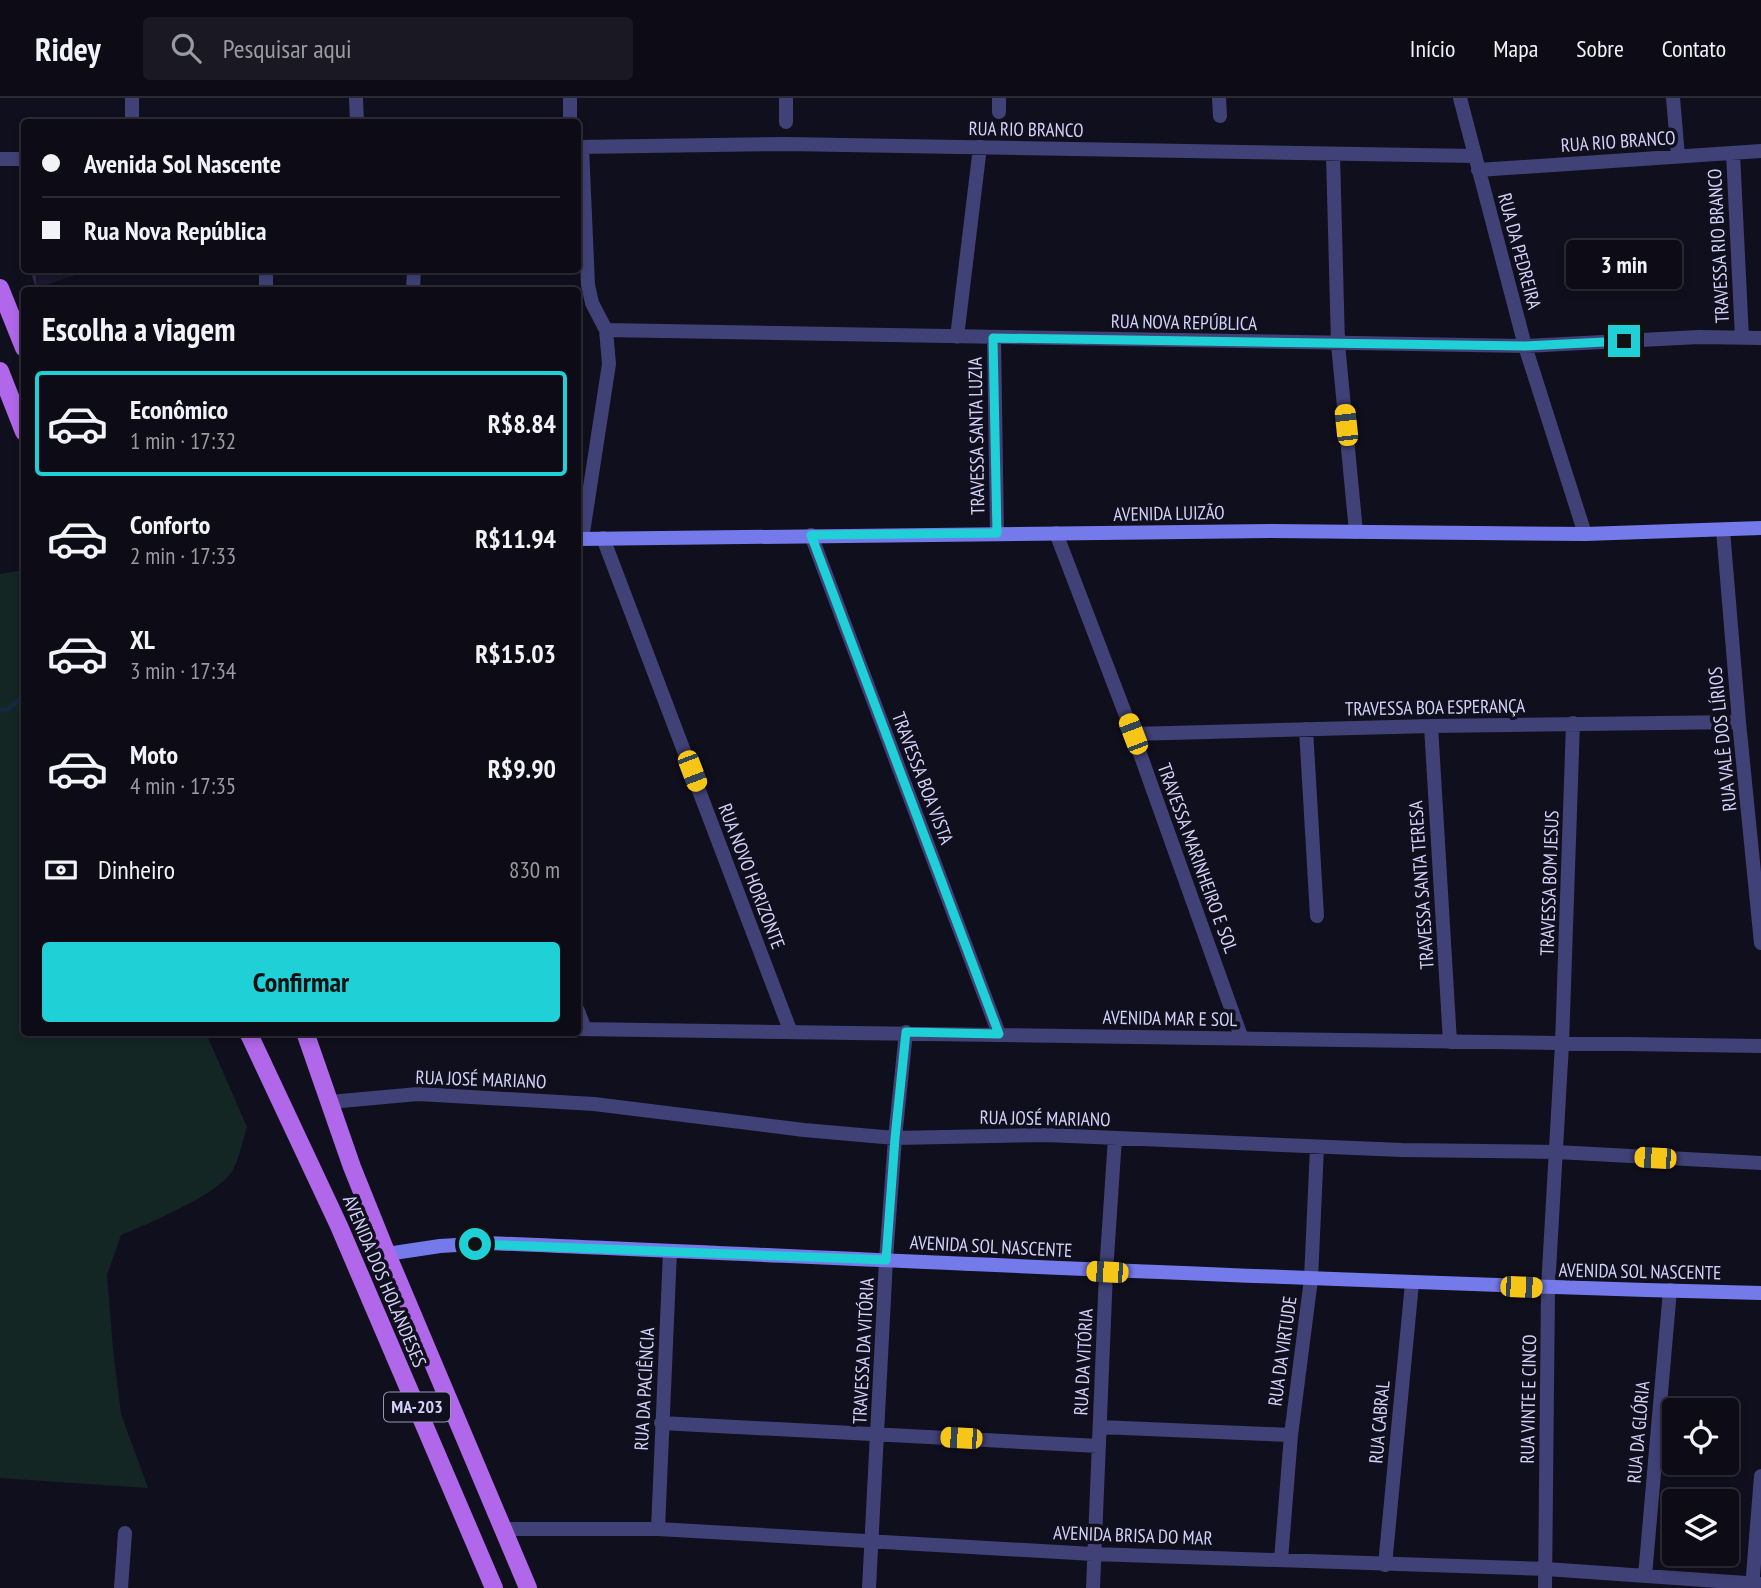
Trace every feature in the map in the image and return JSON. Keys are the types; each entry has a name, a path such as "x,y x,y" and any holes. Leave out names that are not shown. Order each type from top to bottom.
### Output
{"main road":[{"path":"0,288 21,340"},
{"path":"0,371 21,424"},
{"name":"AVENIDA LUIZÃO","path":"581,539 997,533 1585,534 1761,528"},
{"name":"AVENIDA DOS HOLANDESES","path":"250,1036 339,1226 494,1588"},
{"name":"AVENIDA DOS HOLANDESES","path":"306,1036 352,1167 387,1254 528,1588"},
{"name":"AVENIDA SOL NASCENTE","path":"387,1254 489,1243 1107,1272 1761,1293"}],"street":[{"path":"132,98 132,119"},
{"path":"356,98 357,119"},
{"path":"570,98 570,119"},
{"path":"786,98 786,122"},
{"path":"1219,98 1220,116"},
{"name":"RUA DA PEDREIRA","path":"1460,98 1525,346 1585,534"},
{"name":"TRAVESSA RIO BRANCO","path":"1673,98 1678,156"},
{"name":"RUA RIO BRANCO","path":"581,147 786,144 980,147 1333,154 1477,163 1761,151"},
{"name":"TRAVESSA SANTA LUZIA","path":"957,337 980,147"},
{"name":"TRAVESSA RIO BRANCO","path":"1733,153 1742,338"},
{"path":"1333,154 1338,344 1356,532"},
{"path":"0,159 21,159"},
{"path":"581,164 588,285 592,303 606,330 609,364 581,533"},
{"name":"RUA NOVA REPÚBLICA","path":"606,330 1525,346 1699,337 1761,338"},
{"name":"TRAVESSA SANTA LUZIA","path":"993,338 997,533"},
{"name":"RUA VALÊ DOS LÍRIOS","path":"1723,530 1761,943"},
{"name":"TRAVESSA MARINHEIRO E SOL","path":"1056,533 1133,734 1242,1039"},
{"name":"TRAVESSA BOA VISTA","path":"811,535 999,1034"},
{"name":"RUA NOVO HORIZONTE","path":"603,538 790,1030"},
{"name":"TRAVESSA BOA ESPERANÇA","path":"1133,734 1573,723 1739,722"},
{"name":"TRAVESSA BOM JESUS","path":"1562,1044 1573,723"},
{"name":"TRAVESSA SANTA TERESA","path":"1431,726 1450,1042"},
{"path":"1306,729 1317,916"},
{"name":"AVENIDA MAR E SOL","path":"581,1029 1761,1046"},
{"name":"TRAVESSA DA VITÓRIA","path":"869,1588 886,1260 906,1032"},
{"name":"RUA VINTE E CINCO","path":"1545,1588 1548,1288 1562,1044"},
{"name":"RUA JOSÉ MARIANO","path":"330,1101 418,1094 581,1103 804,1130 895,1138 1034,1135 1317,1147 1556,1152 1761,1163"},
{"name":"RUA DA VITÓRIA","path":"1093,1588 1115,1138"},
{"name":"RUA DA VIRTUDE","path":"1281,1560 1291,1435 1311,1279 1317,1147"},
{"name":"RUA DA PACIÊNCIA","path":"657,1529 670,1251"},
{"name":"RUA CABRAL","path":"1385,1564 1412,1283"},
{"name":"RUA DA GLÓRIA","path":"1645,1576 1670,1290"},
{"path":"661,1423 1099,1446"},
{"path":"1100,1427 1291,1435"},
{"path":"1755,1585 1761,1476"},
{"name":"AVENIDA BRISA DO MAR","path":"503,1528 657,1529 1093,1555 1546,1569 1755,1585"},
{"path":"121,1588 125,1533"}],"green space":[{"path":"21,570 21,1036 207,1036 247,1127 231,1173 196,1200 121,1235 107,1275 121,1414 148,1488 0,1478 0,574"}],"waterway":[{"path":"0,710 6,710 21,699"}],"route":[{"path":"475,1244 886,1260 906,1032 999,1034 811,535 997,533 993,338 1525,346 1624,341"}]}
